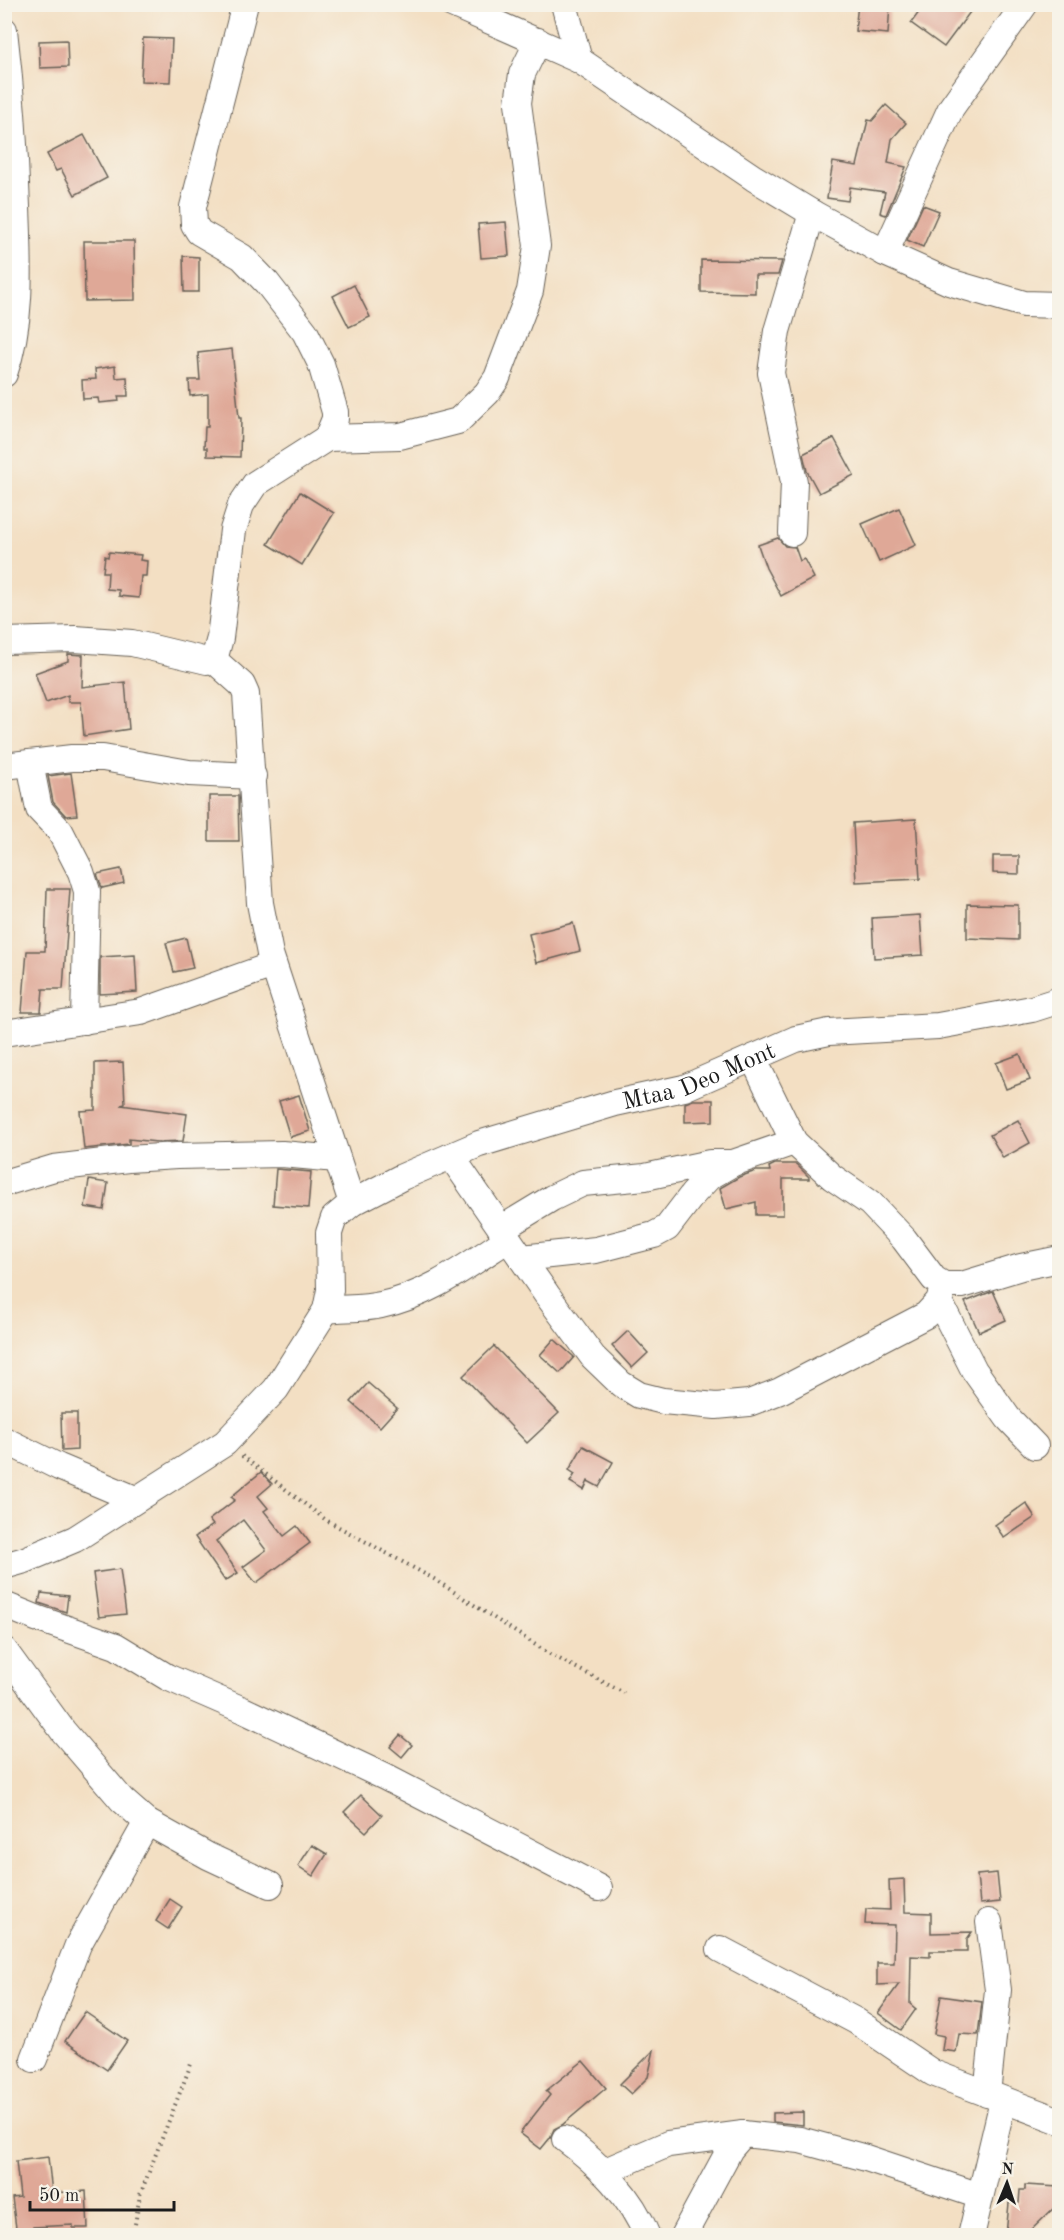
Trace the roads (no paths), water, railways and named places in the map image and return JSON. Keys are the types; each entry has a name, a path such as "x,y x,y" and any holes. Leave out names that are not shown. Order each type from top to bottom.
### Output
{"street":[{"path":"245,4 193,207 194,224 199,232 242,257 267,283 305,332 321,364 333,401 335,419 327,438"},
{"path":"452,4 579,60 754,178 885,253 949,282 1024,304 1059,305"},
{"path":"564,4 579,60"},
{"path":"885,253 951,108 1025,4"},
{"path":"4,30 15,157 19,252 18,318 13,350 4,374"},
{"path":"214,660 220,638 233,530 241,505 255,484 327,438 400,435 458,421 487,393 497,378 530,291 537,246 518,103 522,74 538,41"},
{"path":"792,533 794,482 771,373 777,331 812,213"},
{"path":"4,641 75,639 132,643 207,662 214,660"},
{"path":"4,1566 25,1560 75,1539 225,1443 276,1389 326,1310 330,1290 330,1233 334,1218 351,1203 273,965 261,903 246,694 242,685 214,660"},
{"path":"84,1021 87,891 81,872 60,831 39,809 17,764 72,758 103,758 189,773 253,776"},
{"path":"4,1034 141,1012 273,965"},
{"name":"Mtaa Deo Mont","path":"351,1203 402,1177 479,1144 615,1103 684,1088 796,1039 829,1032 938,1026 1032,1009 1059,1000"},
{"path":"753,1058 794,1142 832,1177 870,1203 904,1239 934,1279 974,1370 1008,1418 1035,1446"},
{"path":"511,1242 596,1250 654,1235 667,1228 709,1177 733,1163 794,1142"},
{"path":"4,1184 54,1168 138,1159 282,1154 337,1160"},
{"path":"451,1156 593,1357 621,1384 639,1395 663,1401 716,1406 749,1403 780,1391 926,1315 942,1293 1021,1267 1059,1259"},
{"path":"326,1310 379,1306 409,1298 511,1242 552,1197 583,1183 645,1177 710,1163 733,1163"},
{"path":"4,1440 59,1467 135,1499"},
{"path":"4,1605 116,1646 167,1677 385,1777 599,1888"},
{"path":"4,1650 63,1731 122,1800 147,1822 208,1856 270,1885"},
{"path":"34,2059 78,1945 147,1822"},
{"path":"971,2235 980,2196 995,2097 998,1990 989,1922"},
{"path":"720,1949 856,2022 933,2073 1059,2121"},
{"path":"603,2172 668,2144 743,2134 800,2140 866,2158 980,2196"},
{"path":"683,2235 730,2149 743,2134"},
{"path":"565,2139 589,2157 603,2172 626,2199 647,2235"}]}
